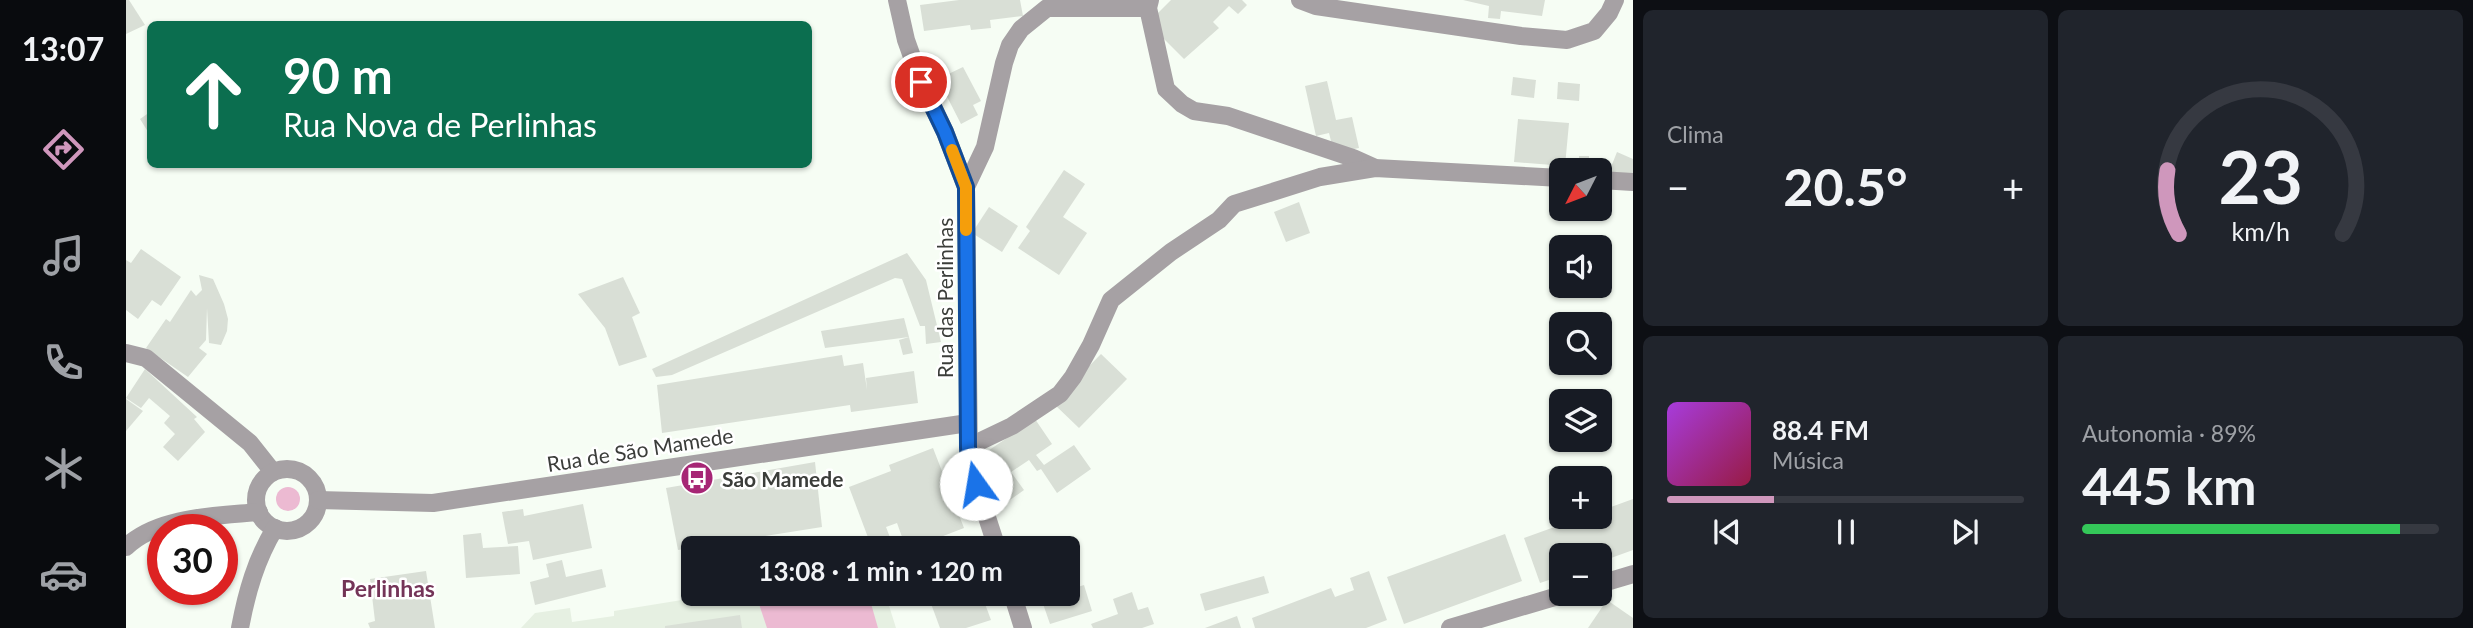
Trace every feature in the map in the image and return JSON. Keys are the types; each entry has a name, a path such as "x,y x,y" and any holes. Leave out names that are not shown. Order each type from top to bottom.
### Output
{"street":[{"path":"897,0 913,61 966,187"},
{"path":"1300,0 1316,6 1521,36 1567,40 1594,31 1609,13 1615,0"},
{"path":"1149,4 1166,89 1182,104 1194,111 1228,116 1375,168"},
{"name":"Rua das Perlinhas","path":"993,536 969,463 966,187 985,148 1010,45 1021,29 1047,8 1149,4"},
{"path":"968,447 1012,426 1060,394 1085,355 1111,300 1153,265 1219,220 1234,204 1320,177 1375,168 1549,177"},
{"path":"1612,181 1633,182"},
{"path":"126,353 146,358 250,443 273,472"},
{"name":"Rua de São Mamede","path":"318,500 433,503 968,423"},
{"path":"283,469 303,473 317,490 318,500 316,510 304,526 285,531 275,528 263,519 259,512 257,494 260,485 273,472 283,469"},
{"path":"126,547 163,526 199,517 259,512"},
{"path":"240,628 248,587 262,549 275,528"},
{"path":"1450,628 1549,599"},
{"path":"1016,606 1023,628"}],"shaded area":[{"path":"288,487 297,490 300,499 297,508 288,511 279,508 276,499 279,490"},
{"path":"681,600 681,606 889,606 896,628 521,628 535,613 570,608 572,622 614,616 614,611"},
{"path":"760,606 872,606 878,628 767,628"}],"building":[{"path":"126,0 129,0 145,25 126,34"},
{"path":"959,0 1020,0 1023,16 990,20 991,28 971,30 970,25 924,31 920,5"},
{"path":"1171,0 1242,0 1247,5 1238,14 1229,6 1213,22 1219,28 1184,59 1148,23"},
{"path":"1463,0 1545,0 1542,16 1501,11 1500,19 1488,18 1489,6"},
{"path":"963,67 981,101 973,105 978,115 961,124 938,79"},
{"path":"1513,77 1536,80 1534,98 1511,95"},
{"path":"1327,81 1336,120 1352,117 1359,148 1334,153 1329,133 1316,136 1305,86"},
{"path":"1558,82 1580,84 1579,101 1557,99"},
{"path":"147,114 147,130 140,119"},
{"path":"1518,119 1569,123 1566,158 1549,158 1549,165 1514,162"},
{"path":"1617,152 1633,159 1633,182 1612,173"},
{"path":"1064,170 1085,184 1063,217 1087,233 1059,275 1018,248 1030,231 1026,227"},
{"path":"1299,202 1310,233 1286,242 1274,212"},
{"path":"989,207 1018,226 1002,252 972,233"},
{"path":"141,249 181,277 161,306 152,300 138,319 126,310 126,260 131,263"},
{"path":"907,253 926,280 941,342 926,344 925,326 920,326 902,279 895,278 672,375 656,377 652,369"},
{"path":"199,275 213,279 224,304 228,319 227,331 221,345 209,343 207,308 206,340 199,348 207,354 188,377 146,348 166,319 170,322 191,290 196,296 202,290"},
{"path":"623,277 640,313 632,317 647,357 619,366 605,328 578,294"},
{"path":"904,318 909,337 825,348 821,331"},
{"path":"909,337 913,353 903,355 899,340"},
{"path":"1101,354 1127,379 1079,428 1053,403"},
{"path":"842,355 844,366 863,363 867,390 866,378 914,371 918,403 851,412 850,405 662,433 657,385"},
{"path":"145,369 197,417 194,419 205,432 178,461 163,447 175,434 164,423 170,416 149,398 141,408 126,398"},
{"path":"126,399 143,411 126,431"},
{"path":"1035,419 1052,444 1036,455 1044,465 1074,445 1091,469 1057,493 1041,469 1037,471 1029,460 1011,472 1024,490 1003,505 973,461"},
{"path":"933,448 964,528 943,536 902,536 897,523 886,527 889,536 867,536 849,487 891,471 889,465"},
{"path":"815,462 822,527 766,536 681,536 681,550 678,550 666,488"},
{"path":"1633,499 1633,550 1612,558 1612,543 1549,543 1549,580 1540,583 1524,538 1549,529 1612,529 1612,507"},
{"path":"583,504 592,548 533,560 529,541 508,544 502,512 523,509 524,516"},
{"path":"481,533 483,548 518,546 520,574 466,578 463,535"},
{"path":"1505,534 1522,581 1404,624 1387,577"},
{"path":"562,560 566,577 602,569 606,587 535,605 530,582 549,577 546,564"},
{"path":"426,571 435,628 370,628 368,623 375,621 370,579"},
{"path":"1369,571 1387,620 1366,628 1255,628 1252,618 1331,588 1335,597 1354,590 1350,578"},
{"path":"1264,576 1269,593 1205,611 1200,594"},
{"path":"1084,585 1092,611 1050,624 1044,606 1080,606 1080,586"},
{"path":"1132,592 1138,610 1148,607 1154,624 1142,628 1093,628 1091,624 1118,614 1113,599"},
{"path":"1612,603 1633,618 1633,628 1588,628 1603,606 1612,606"},
{"path":"932,606 986,606 991,620 966,628 940,628"},
{"path":"740,615 742,628 665,628 665,626"},
{"path":"1237,616 1241,628 1205,628"}],"slow traffic":[{"path":"952,150 966,187 966,230"}],"place":[{"name":"São Mamede","path":"697,478"}],"district":[{"name":"Perlinhas","path":"388,588"}],"route":[{"path":"921,82 945,132 966,187 968,447 969,463 976,484"}]}
